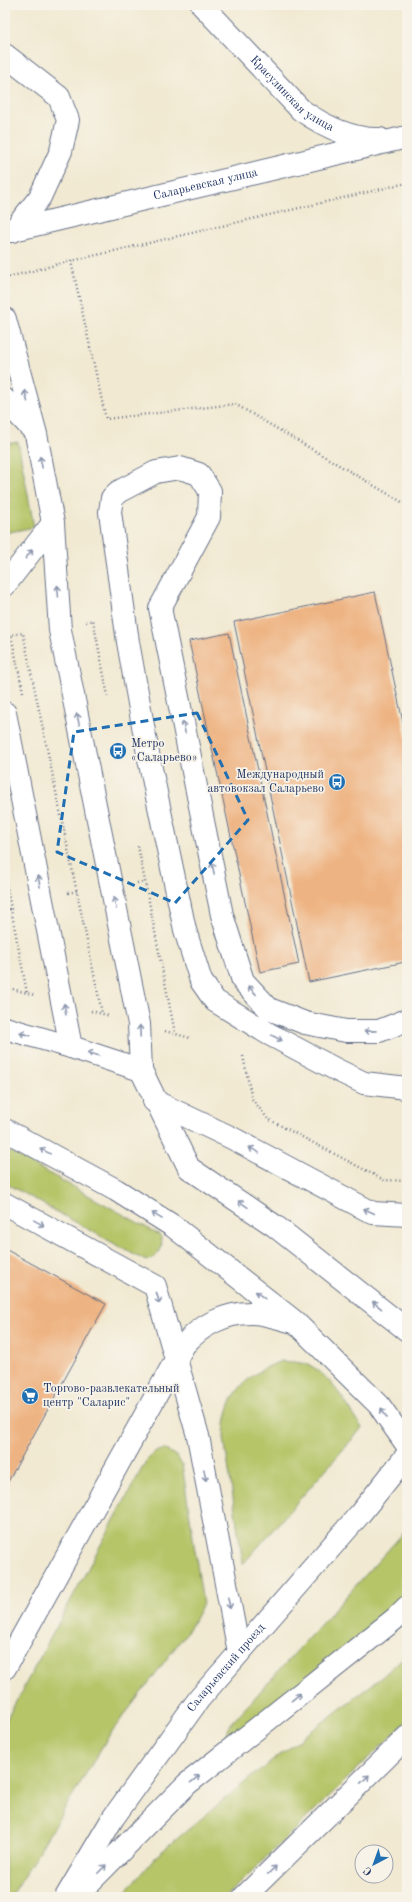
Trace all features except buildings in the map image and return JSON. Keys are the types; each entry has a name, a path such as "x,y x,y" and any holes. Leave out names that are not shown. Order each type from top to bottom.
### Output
{"street":[{"name":"Красулинская улица","path":"202,5 302,110 320,123 367,139 405,138"},
{"path":"5,55 59,96 68,120 61,151 40,197 7,233"},
{"name":"Саларьевская улица","path":"7,233 405,138"},
{"path":"5,319 36,434 53,523 60,630 139,1024 141,1070 154,1101 189,1168 275,1226 407,1330"},
{"path":"5,400 36,434"},
{"path":"407,1020 379,1031 346,1031 305,1023 269,1009 243,981 222,915 160,608 209,516 210,491 199,474 180,468 156,472 118,492 112,498 110,512 128,642 149,759 185,930 201,981 214,1001 269,1034 337,1070 364,1083 407,1088"},
{"path":"5,585 53,523"},
{"path":"5,713 72,1047"},
{"path":"5,1028 72,1047 141,1070"},
{"path":"154,1101 232,1138 373,1213 407,1215"},
{"path":"5,1130 116,1190 173,1226 295,1322 379,1405 407,1445"},
{"path":"5,1204 155,1286 198,1436 239,1652"},
{"path":"5,1668 184,1345 194,1333 219,1319 252,1313 295,1322"},
{"name":"Саларьевский проезд","path":"66,1897 113,1818 199,1699 359,1515 407,1455"},
{"path":"74,1897 188,1784 396,1618 407,1607"},
{"path":"244,1897 407,1737"}],"path":[{"path":"5,278 70,261 407,183"},
{"path":"70,261 106,419 235,404 407,505"},
{"path":"95,629 109,699"},
{"path":"25,642 102,1013"},
{"path":"142,867 175,1033"},
{"path":"5,877 27,993"},
{"path":"5,910 11,909"},
{"path":"9,988 40,997"},
{"path":"90,1010 114,1017"},
{"path":"159,1029 190,1038"},
{"path":"243,1056 252,1099 268,1119 384,1180 407,1181"}],"highlighted area":[{"path":"197,713 248,820 175,903 57,852 74,732"}],"green space":[{"path":"18,442 34,527 5,533 5,444"},
{"path":"5,1149 160,1235 162,1244 158,1254 147,1261 142,1259 5,1183"},
{"path":"281,1361 304,1364 311,1366 318,1371 340,1394 362,1428 243,1564 224,1438 225,1423 232,1399 246,1381 267,1367"},
{"path":"164,1449 176,1456 182,1464 203,1604 190,1628 110,1734 11,1897 5,1897 5,1722 146,1461 154,1453"},
{"path":"407,1529 407,1590 396,1606 230,1740 225,1738 228,1727"},
{"path":"407,1654 407,1721 225,1897 122,1897 154,1858 250,1778 383,1676"}],"place":[{"name":"Метро «Саларьево»","path":"118,751"},
{"name":"Международный автовокзал Саларьево","path":"337,782"},
{"name":"Торгово-развлекательный центр \"Саларис\"","path":"30,1396"}]}
